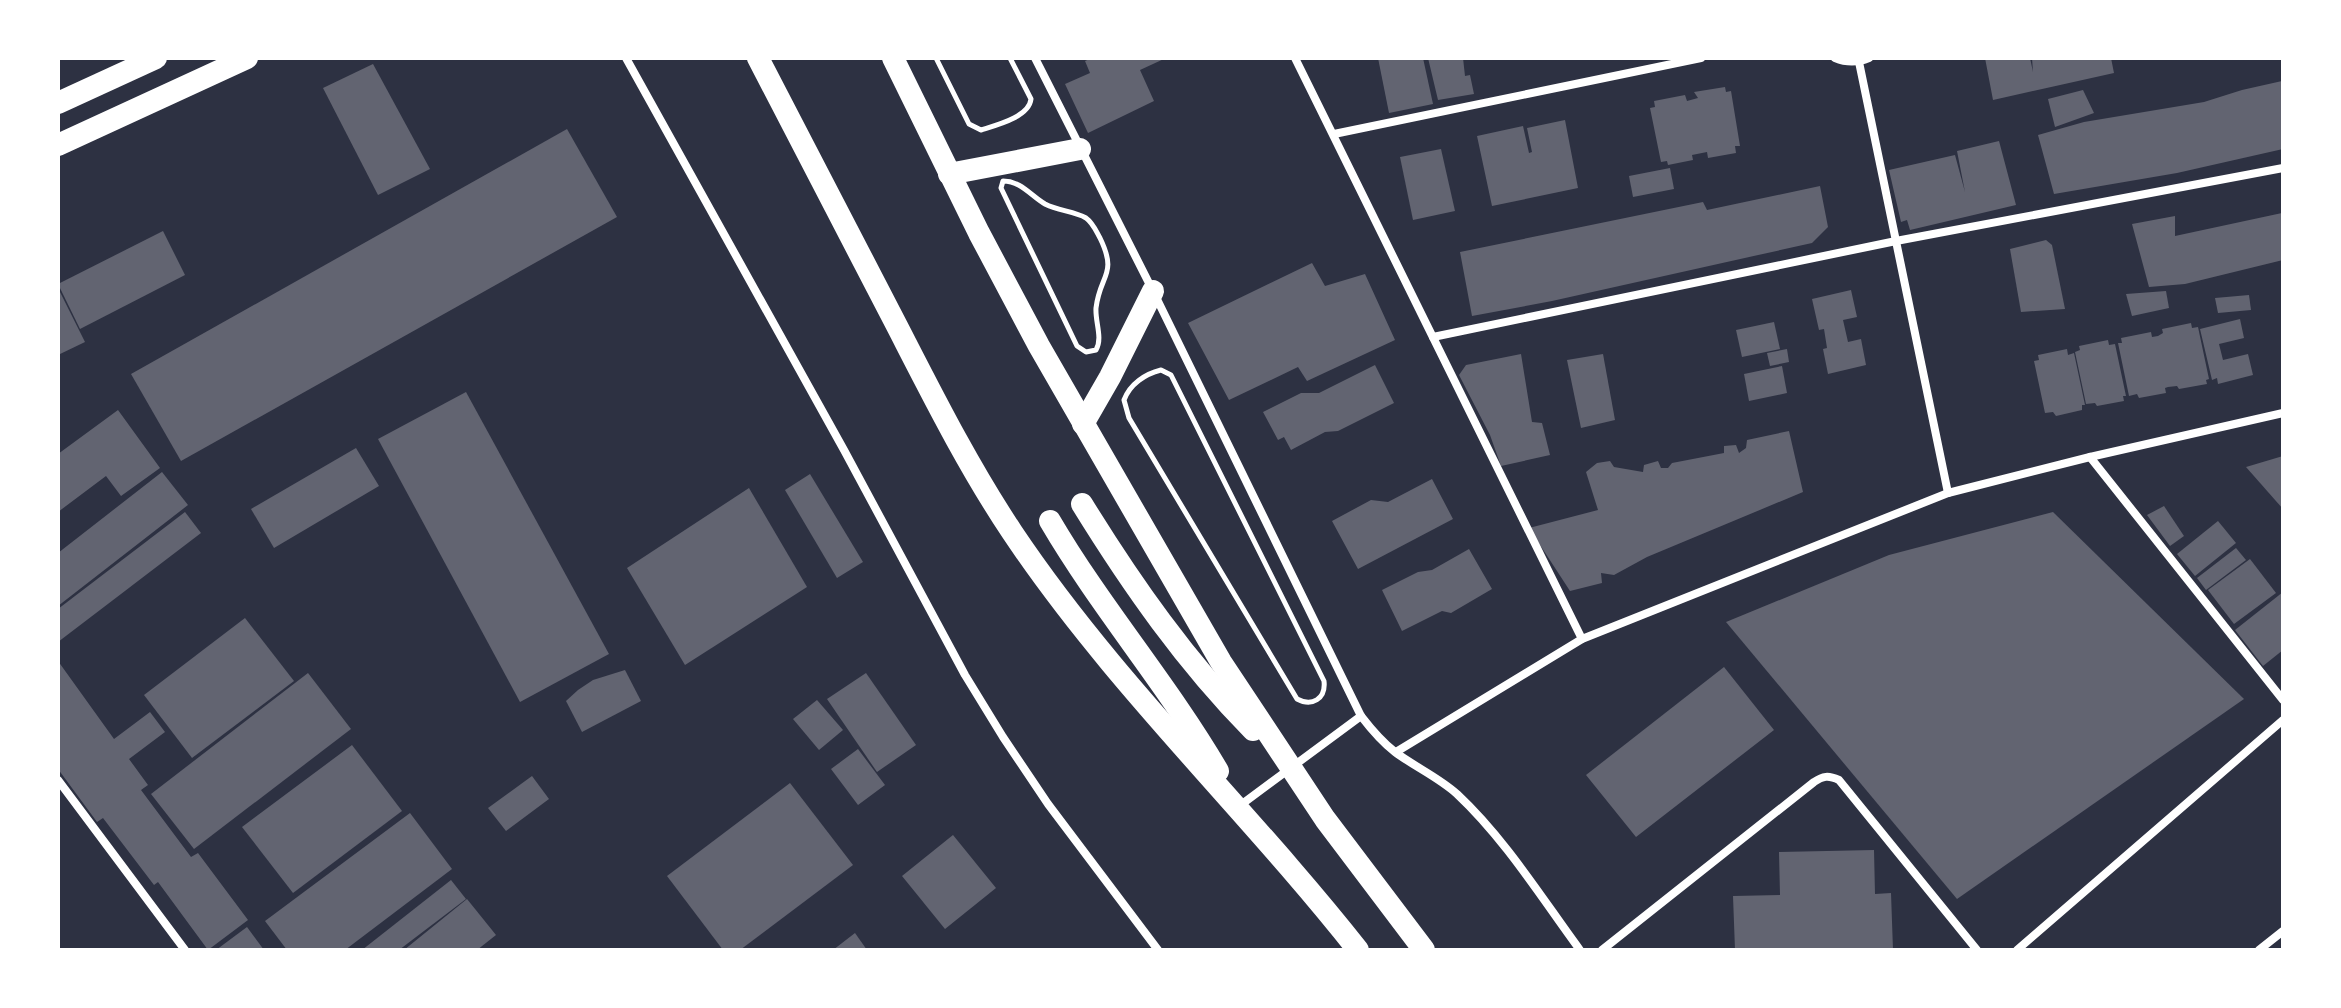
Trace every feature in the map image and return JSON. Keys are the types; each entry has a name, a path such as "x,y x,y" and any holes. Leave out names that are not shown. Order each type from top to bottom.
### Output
{"highway":[{"path":"58,103 156,58"},
{"path":"58,145 247,58"},
{"path":"758,58 952,432 1012,533 1103,654 1358,950"},
{"path":"893,58 949,174 1039,346 1221,662 1325,819 1424,950"},
{"path":"949,174 1080,149"},
{"path":"1083,424 1153,291"},
{"path":"1082,504 1111,551 1176,642 1221,695 1291,768"},
{"path":"1050,521 1076,566 1174,700 1237,807"}],"street":[{"path":"626,58 965,675 1048,804 1158,950"},
{"path":"1035,58 1361,716 1382,741 1426,770 1479,817 1580,950"},
{"path":"1295,58 1582,639"},
{"path":"1334,134 1701,58"},
{"path":"1835,58 1848,62 1869,58"},
{"path":"1859,62 1948,493"},
{"path":"1433,337 1896,241 2283,168"},
{"path":"1396,752 1582,639 1948,493 2283,413"},
{"path":"2090,457 2283,700"},
{"path":"1237,807 1361,716"},
{"path":"2017,950 2283,720"},
{"path":"1602,950 1814,782 1830,776 1839,780 1977,950"},
{"path":"58,780 185,950"},
{"path":"2259,950 2283,931"}],"path":[{"path":"936,58 969,124 975,130 1025,112 1030,105 1029,93 1010,58"},
{"path":"1003,181 1014,182 1050,207 1082,216 1093,226 1109,261 1097,302 1096,324 1100,340 1096,350 1086,352 1077,346 1001,188 1003,181"},
{"path":"1156,371 1166,372 1173,379 1324,681 1325,688 1318,700 1311,703 1297,699 1129,418 1124,400 1127,393 1132,385 1156,371"}],"building":[{"path":"1092,58 1166,58 1140,70 1154,101 1088,133 1065,84 1090,73 1085,61"},
{"path":"1378,58 1423,58 1433,104 1389,113"},
{"path":"1428,58 1463,58 1465,76 1470,75 1474,94 1438,100"},
{"path":"1985,58 2030,58 2033,72 2032,58 2111,58 2114,73 1993,100"},
{"path":"373,64 430,169 378,195 323,88"},
{"path":"2282,81 2283,149 2177,173 2054,194 2038,135 2084,122 2204,102"},
{"path":"1725,87 1726,92 1731,91 1740,146 1735,146 1736,153 1708,158 1707,152 1692,155 1693,160 1668,165 1667,161 1661,162 1650,108 1655,107 1654,101 1685,95 1687,101 1698,98 1694,92"},
{"path":"2083,90 2094,113 2055,127 2048,99"},
{"path":"1565,120 1578,188 1492,206 1477,136 1523,126 1529,153 1532,152 1527,128"},
{"path":"567,129 617,217 181,461 131,374"},
{"path":"1999,141 2016,205 1910,230 1907,220 1901,222 1889,170 1955,155 1965,192 1957,151"},
{"path":"1441,149 1455,211 1413,220 1400,157"},
{"path":"1670,168 1674,189 1633,197 1629,176"},
{"path":"1820,186 1828,227 1812,243 1472,316 1460,252 1703,202 1707,210"},
{"path":"2282,213 2283,260 2185,284 2149,287 2132,224 2175,216 2175,236"},
{"path":"163,231 185,275 80,329 58,284"},
{"path":"2046,240 2052,245 2065,309 2021,312 2010,249"},
{"path":"1312,263 1325,286 1365,274 1395,340 1307,381 1298,367 1229,400 1188,323"},
{"path":"58,288 85,342 58,355"},
{"path":"1851,290 1857,317 1843,320 1848,342 1861,339 1866,365 1828,374 1823,349 1827,348 1824,329 1819,330 1812,299"},
{"path":"2166,291 2169,308 2132,316 2126,294"},
{"path":"2249,295 2251,310 2218,313 2215,298"},
{"path":"2240,319 2244,338 2219,344 2223,360 2248,354 2253,375 2218,384 2217,378 2212,380 2200,329"},
{"path":"1774,322 1780,349 1742,357 1736,330"},
{"path":"2191,323 2192,328 2198,327 2209,379 2206,380 2207,384 2179,389 2177,386 2168,387 2165,388 2166,393 2139,398 2137,394 2129,396 2118,343 2122,343 2121,338 2151,332 2152,337 2158,336 2163,333 2162,329"},
{"path":"2108,340 2109,345 2115,344 2126,396 2123,396 2124,401 2097,406 2095,403 2086,404 2075,352 2080,350 2079,346"},
{"path":"1787,349 1789,362 1770,366 1767,353"},
{"path":"2067,349 2068,355 2074,353 2085,405 2082,405 2082,410 2056,416 2053,412 2045,413 2034,361 2039,360 2038,355"},
{"path":"1521,354 1532,422 1542,423 1550,455 1501,466 1490,435 1459,375 1466,365"},
{"path":"1603,354 1615,420 1581,428 1567,360"},
{"path":"1375,365 1394,403 1291,450 1284,437 1278,440 1263,412 1301,393 1319,393"},
{"path":"1782,366 1787,393 1749,401 1744,374"},
{"path":"466,392 609,654 520,702 378,439"},
{"path":"118,410 160,468 121,496 106,476 58,512 58,454"},
{"path":"1789,431 1803,492 1647,557 1614,575 1601,573 1602,583 1570,591 1529,528 1598,510 1586,472 1597,463 1610,461 1614,467 1643,472 1644,465 1658,461 1661,468 1668,468 1672,463 1724,453 1724,446 1736,445 1739,453 1746,448 1747,440"},
{"path":"356,448 379,486 274,548 251,509"},
{"path":"2283,456 2283,509 2246,467"},
{"path":"162,472 188,505 58,606 58,553"},
{"path":"810,474 863,562 837,578 785,490"},
{"path":"1432,479 1453,519 1358,569 1332,521 1371,500 1388,502"},
{"path":"749,488 807,587 685,665 627,568"},
{"path":"2164,506 2184,536 2170,546 2147,515"},
{"path":"185,512 201,533 58,642 58,609"},
{"path":"2053,512 2244,699 1957,899 1726,622 1889,555"},
{"path":"2218,521 2236,543 2195,576 2177,554"},
{"path":"2236,548 2246,560 2206,590 2197,578"},
{"path":"1469,549 1492,589 1451,613 1442,611 1402,631 1382,590 1418,572 1432,570"},
{"path":"2250,559 2276,593 2234,624 2208,590"},
{"path":"2283,592 2283,650 2263,666 2235,630"},
{"path":"245,618 294,681 192,758 144,695"},
{"path":"58,661 114,739 150,712 165,732 129,759 148,785 141,790 191,857 198,853 248,920 208,950 158,882 154,885 103,818 97,822 58,769"},
{"path":"1724,667 1774,730 1636,837 1586,775"},
{"path":"625,670 641,701 582,732 566,701 593,680"},
{"path":"308,673 351,729 194,849 151,794"},
{"path":"866,673 916,745 877,772 827,699"},
{"path":"817,700 843,730 819,750 793,719"},
{"path":"352,745 402,811 293,893 242,827"},
{"path":"858,749 885,785 858,805 831,769"},
{"path":"532,776 549,799 506,831 488,808"},
{"path":"790,783 853,865 740,950 723,950 667,876"},
{"path":"410,813 452,869 345,950 287,950 265,921"},
{"path":"953,835 996,888 945,929 902,876"},
{"path":"1874,850 1875,894 1891,893 1893,950 1735,950 1733,896 1780,895 1779,852"},
{"path":"451,880 466,899 399,950 362,950"},
{"path":"467,899 496,935 477,950 404,950"},
{"path":"247,927 264,950 216,950"},
{"path":"855,933 867,950 833,950"}]}
